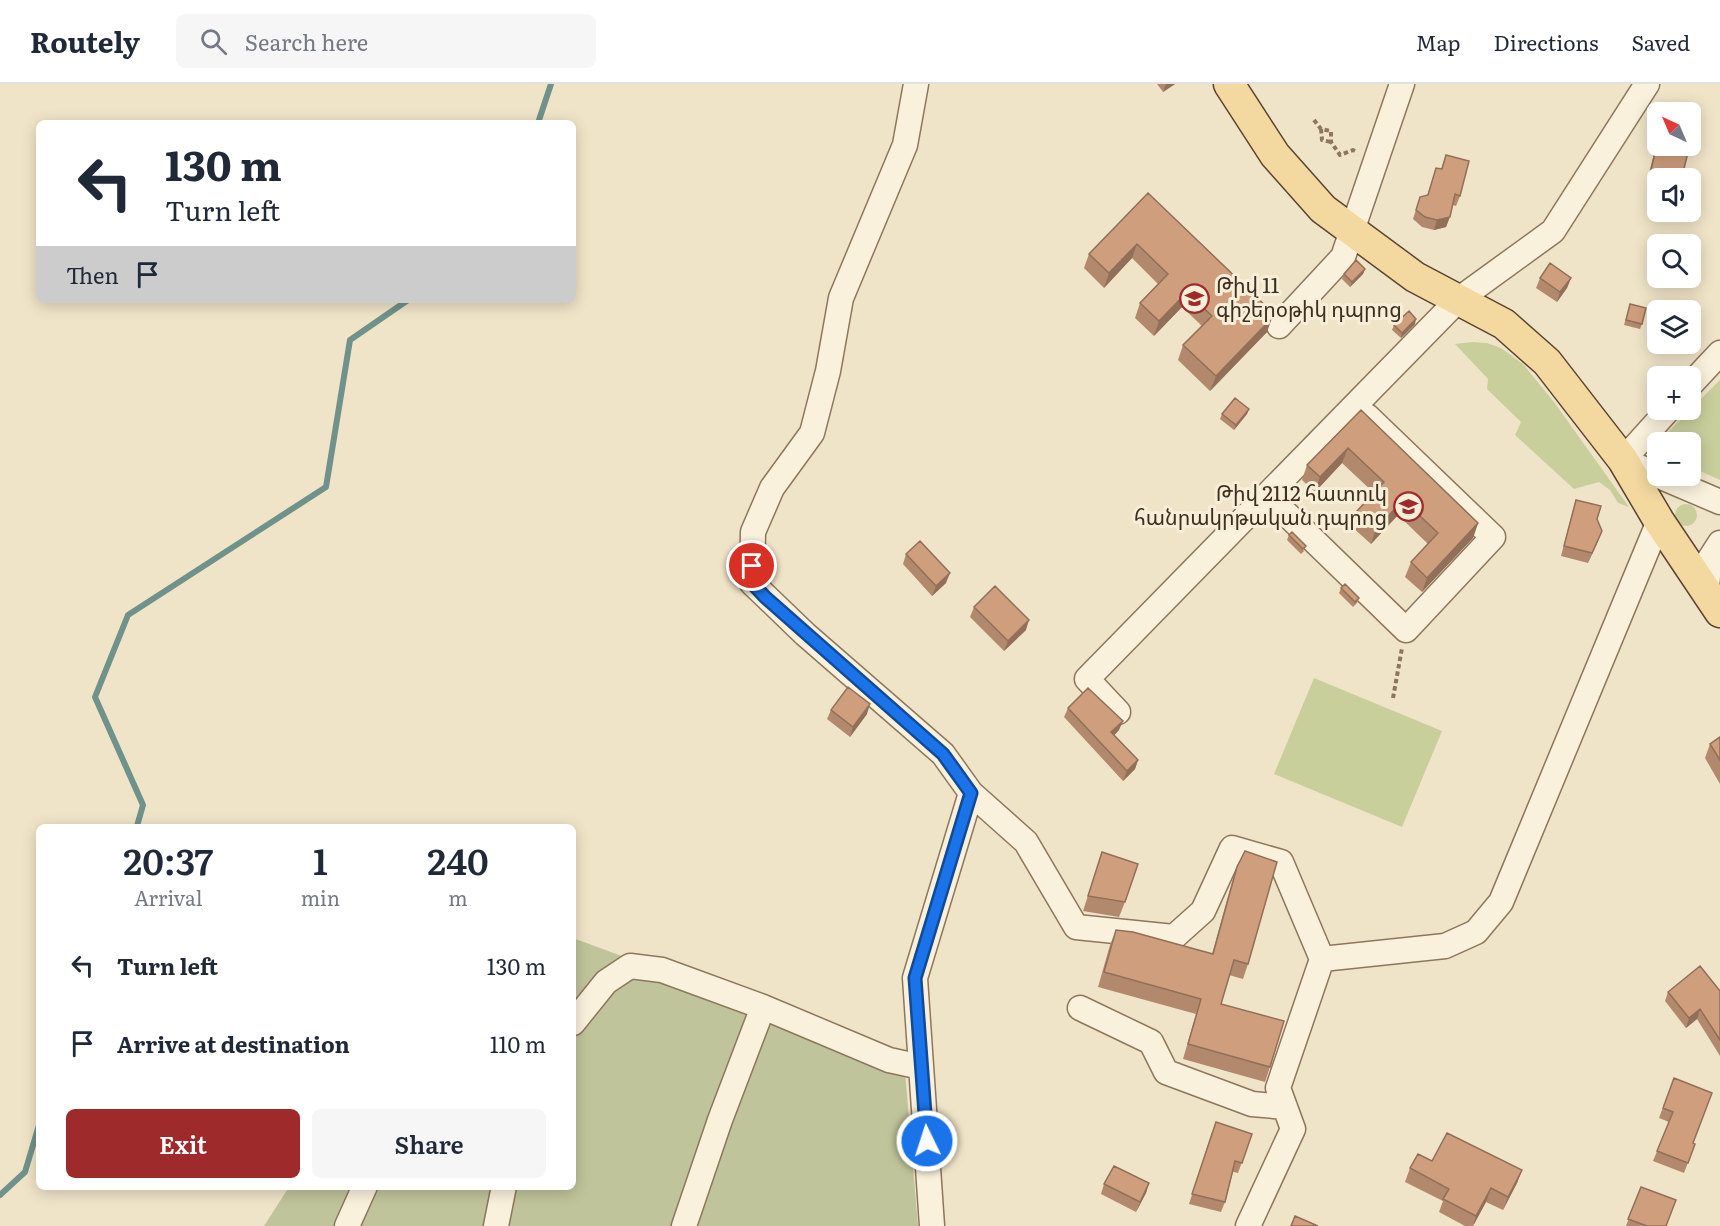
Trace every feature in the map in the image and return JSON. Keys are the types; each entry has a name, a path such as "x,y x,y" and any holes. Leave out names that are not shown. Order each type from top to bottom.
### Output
{"main road":[{"path":"1229,84 1275,155 1323,209 1415,278 1504,324 1547,362 1623,460 1659,521 1713,602"}],"street":[{"path":"916,84 905,145 841,298 828,371 812,433 772,488 753,532 752,583 805,634 943,754 971,793 1026,842 1076,927 1174,937 1203,911 1232,848 1281,862 1322,959 1278,1088 1293,1129 1248,1226"},
{"path":"1279,326 1343,257 1401,84"},
{"path":"1118,712 1087,679 1458,300 1553,231 1647,84"},
{"path":"1701,373 1720,353"},
{"path":"1267,495 1406,630 1493,537 1354,404"},
{"path":"1647,470 1623,460 1659,420"},
{"path":"1683,486 1720,502"},
{"path":"1322,959 1445,946 1476,933 1501,902 1659,521"},
{"path":"1713,602 1709,560 1720,543"},
{"path":"932,1226 915,978 971,793"},
{"path":"576,1019 606,982 630,966 662,970 763,1007 889,1060 921,1067"},
{"path":"684,1226 720,1120 763,1007"},
{"path":"1080,1008 1151,1042 1167,1072 1252,1104 1285,1107"},
{"path":"347,1226 363,1190"},
{"path":"496,1226 503,1190"}],"path":[{"path":"1314,120 1321,129 1322,140 1331,142"},
{"path":"1321,129 1331,131 1331,142 1340,155 1353,150"},
{"path":"1393,698 1406,630"}],"green space":[{"path":"1487,343 1501,348 1523,364 1554,402 1629,507 1618,503 1610,490 1599,482 1574,489 1515,435 1521,422 1487,389 1488,379 1455,344"},
{"path":"1720,380 1720,480 1701,471 1701,432 1668,432 1680,420 1701,420 1701,399"},
{"path":"1686,504 1694,507 1697,515 1694,523 1686,526 1678,523 1675,515 1678,507"},
{"path":"1314,678 1442,731 1402,827 1274,774"},
{"path":"576,939 904,1060 918,1226 264,1226 287,1190 576,1190"}],"building":[{"path":"1446,155 1469,161 1460,196 1455,194 1450,217 1437,220 1425,217 1416,210 1420,197 1428,195 1436,168 1442,169"},
{"path":"1654,156 1687,156 1684,168 1651,168"},
{"name":"Թիվ 11 գիշերօթիկ դպրոց","path":"1148,193 1271,311 1272,318 1216,376 1183,345 1212,316 1187,292 1159,321 1140,303 1168,274 1137,244 1109,273 1089,254"},
{"path":"1356,260 1365,269 1352,282 1344,274"},
{"path":"1550,263 1571,278 1560,292 1540,278"},
{"path":"1630,304 1646,308 1642,324 1626,320"},
{"path":"1409,311 1416,319 1402,333 1394,325"},
{"path":"1235,398 1249,409 1236,425 1222,414"},
{"name":"Թիվ 2112 հատուկ հանրակրթական դպրոց","path":"1361,410 1478,523 1427,578 1411,562 1438,533 1403,500 1376,529 1357,511 1384,482 1348,448 1320,477 1307,465"},
{"path":"1576,500 1601,506 1597,519 1602,531 1592,553 1564,546"},
{"path":"1292,532 1306,546 1303,549 1289,535"},
{"path":"920,541 950,573 936,586 906,554"},
{"path":"1345,584 1359,598 1355,602 1341,588"},
{"path":"995,586 1029,620 1008,641 974,607"},
{"path":"848,687 870,704 853,727 831,710"},
{"path":"1088,688 1123,721 1111,732 1138,760 1127,771 1068,708"},
{"path":"1720,737 1720,760 1710,744"},
{"path":"1245,851 1277,862 1248,964 1234,960 1221,1004 1284,1021 1270,1067 1188,1044 1201,999 1104,972 1116,930 1133,932 1213,954 1237,867"},
{"path":"1102,852 1138,864 1125,902 1088,896"},
{"path":"1700,966 1720,991 1720,1040 1700,1009 1689,1018 1668,992"},
{"path":"1674,1078 1712,1093 1688,1163 1657,1151 1673,1112 1663,1108"},
{"path":"1216,1122 1252,1134 1242,1163 1235,1161 1225,1202 1192,1194"},
{"path":"1447,1133 1522,1170 1508,1197 1491,1188 1476,1216 1443,1199 1449,1189 1410,1168 1418,1154 1432,1161"},
{"path":"1114,1166 1149,1183 1140,1202 1104,1184"},
{"path":"1641,1187 1676,1200 1666,1226 1647,1226 1628,1219"},
{"path":"1295,1216 1318,1226 1291,1226"}],"waterway":[{"path":"539,120 551,84"},
{"path":"138,824 143,805 95,697 128,615 326,487 350,340 404,303"},
{"path":"0,1195 25,1172 36,1135"}],"place":[{"name":"Թիվ 11 գիշերօթիկ դպրոց","path":"1195,298"},
{"name":"Թիվ 2112 հատուկ հանրակրթական դպրոց","path":"1408,506"}],"route":[{"path":"752,566 752,583 765,597 943,754 971,793 915,978 927,1141"}]}
